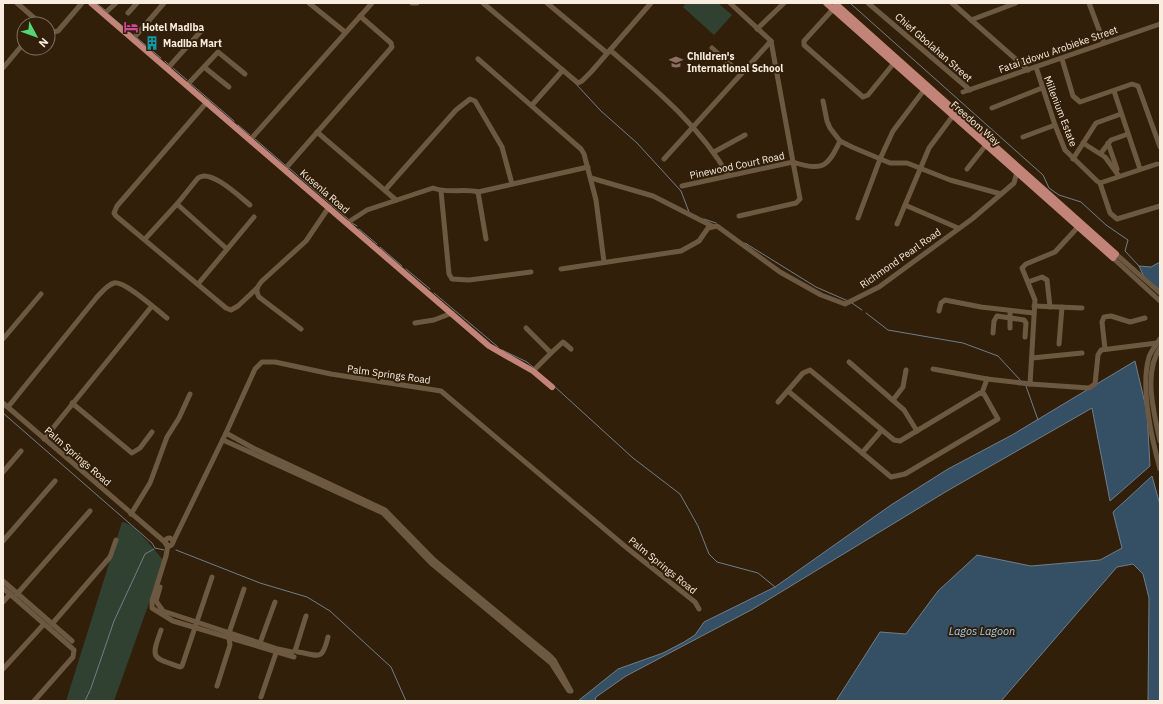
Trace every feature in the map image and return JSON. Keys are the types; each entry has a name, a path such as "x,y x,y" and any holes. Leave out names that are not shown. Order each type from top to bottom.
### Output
{"main road":[{"name":"Kusenla Road","path":"91,3 498,352 535,369 552,387"},
{"name":"Freedom Way","path":"826,3 835,6 1115,256"},
{"name":"Freedom Way","path":"835,6 924,90 955,113 986,145 1078,227 1115,256"}],"street":[{"path":"17,3 32,16"},
{"path":"56,31 58,31 82,3"},
{"path":"104,14 116,3"},
{"path":"128,13 137,3"},
{"path":"133,39 164,3"},
{"path":"309,3 345,32"},
{"path":"250,140 372,3"},
{"path":"412,3 417,3"},
{"path":"483,3 578,83 582,81 651,3"},
{"path":"547,3 609,51 671,104 694,127 714,152 728,175"},
{"path":"664,159 772,41 730,3"},
{"path":"757,29 784,3"},
{"name":"Chief Gbolahan Street","path":"868,3 970,90"},
{"path":"952,3 1028,70"},
{"path":"971,20 1016,3"},
{"path":"1089,3 1104,43"},
{"path":"835,6 804,41 804,45 863,97 868,95 894,63"},
{"path":"285,169 392,47 391,43 360,16"},
{"name":"Fatai Idowu Arobieke Street","path":"963,92 1160,24"},
{"path":"167,68 202,30"},
{"name":"Pinewood Court Road","path":"682,186 793,162 772,41"},
{"path":"712,48 741,74"},
{"path":"187,85 218,52 245,74"},
{"path":"3,68 16,53"},
{"path":"478,59 581,149 588,167 596,200 604,262"},
{"path":"1062,59 1073,96 1076,100 1085,101 1132,84 1140,88 1160,147"},
{"path":"204,67 229,87"},
{"name":"Millenium Estate","path":"1036,67 1042,88 1065,150 1100,183"},
{"path":"532,105 563,70"},
{"path":"992,108 1042,88"},
{"path":"858,218 880,159 893,131 924,90"},
{"path":"1114,91 1140,169"},
{"path":"385,190 456,110 470,99 475,101 502,147 512,184"},
{"path":"824,101 827,121 840,141 890,163 903,163 921,168 950,180 1001,194"},
{"path":"207,102 115,209 116,216 231,310 238,306 257,288 262,281 306,241 329,207"},
{"path":"897,224 929,148 955,113"},
{"path":"1073,159 1096,123 1121,114"},
{"path":"1023,137 1055,125"},
{"path":"317,132 396,200"},
{"path":"1101,153 1111,140 1128,134"},
{"path":"714,152 746,135"},
{"path":"793,162 809,168 827,164 840,141"},
{"path":"1083,143 1101,153 1120,176"},
{"path":"1108,143 1120,176"},
{"path":"967,169 986,145"},
{"path":"739,216 796,203 800,200 793,162"},
{"path":"1157,164 1100,183 1110,213 1116,219 1160,206"},
{"path":"347,223 367,210 433,188 441,191 456,192 469,190 478,192 588,167"},
{"name":"Richmond Pearl Road","path":"590,178 653,196 712,226 716,226 780,272 820,295 845,304 879,287 958,228 1014,183 1017,172"},
{"path":"145,239 201,176 207,175 225,185 250,205"},
{"path":"441,191 449,274 452,279 469,280 531,272"},
{"path":"478,192 486,239"},
{"path":"177,204 227,249"},
{"path":"905,205 958,228"},
{"path":"198,284 254,217"},
{"path":"561,269 681,251 699,241 708,228 712,226"},
{"path":"1030,384 1034,296 1022,270 1023,266 1055,252 1078,227"},
{"path":"1115,256 1160,293"},
{"path":"1115,256 1160,301"},
{"path":"1028,282 1042,278 1047,280 1050,307"},
{"path":"8,407 109,285 117,282 123,285 167,318"},
{"path":"257,288 256,293 259,297 301,329"},
{"path":"3,339 41,294"},
{"path":"940,311 941,303 945,300 1010,311 1033,313"},
{"path":"44,439 72,402 152,306"},
{"path":"1034,306 1082,308"},
{"path":"1059,344 1062,307"},
{"path":"1010,311 1010,328"},
{"path":"415,324 434,320 452,313"},
{"path":"993,333 995,318 997,316 1025,322 1025,337"},
{"path":"1105,349 1102,322 1104,317 1111,316 1130,322 1145,318"},
{"path":"526,328 551,353"},
{"path":"535,369 563,342 571,348"},
{"path":"933,369 987,379 1030,384 1089,388 1096,382 1098,355 1101,350 1159,343"},
{"path":"1159,343 1154,359 1151,384 1155,419 1160,441"},
{"path":"1159,343 1148,360 1147,383 1152,433 1160,469"},
{"path":"1032,358 1082,353"},
{"name":"Palm Springs Road","path":"3,403 131,514 168,542 178,535 223,440 254,369 262,362 280,363 331,374 437,389 461,406 627,548 692,599 700,609"},
{"path":"849,362 907,413 917,430"},
{"path":"892,400 903,387 906,370"},
{"path":"778,402 803,373 806,371 812,371 890,438 897,441 982,393 987,379"},
{"path":"788,391 888,475 898,476 905,474 998,419 990,403 982,393"},
{"path":"131,514 150,483 167,437 180,418 190,394"},
{"path":"72,402 132,453 140,448 152,432"},
{"path":"862,453 882,431"},
{"path":"1152,433 1159,432"},
{"path":"223,440 382,513 431,563 551,663 569,691 571,691 558,666 549,655 434,560 385,510 226,433"},
{"path":"238,448 241,440"},
{"path":"3,472 21,451"},
{"path":"3,541 55,481"},
{"path":"17,594 90,511"},
{"path":"52,624 110,557 116,540"},
{"path":"168,542 166,556 152,601 152,608 173,621 196,625 276,653 297,653"},
{"path":"161,630 154,655 160,660 180,667 182,666 212,576"},
{"path":"3,581 72,641"},
{"path":"3,588 73,649 75,653 34,701"},
{"path":"217,686 230,645 229,636 244,590"},
{"path":"3,602 10,594"},
{"path":"260,643 275,602"},
{"path":"297,653 306,616"},
{"path":"3,669 44,624"},
{"path":"229,636 297,653 317,656 325,652 328,637"},
{"path":"261,697 276,653"}],"green space":[{"path":"686,3 718,3 732,15 714,35 683,7"},
{"path":"122,522 133,527 139,532 164,561 114,701 66,701"}],"water":[{"path":"1160,263 1160,290 1144,277 1139,266 1151,267"},
{"path":"1135,361 1147,412 1150,466 1110,501 1092,408 947,491 753,609 626,676 596,697 595,701 578,701 618,669 663,653 684,642 695,635 704,622 775,587 891,505 948,469 1012,435"},
{"name":"Lagos Lagoon","path":"1152,476 1160,505 1160,701 1148,701 1149,598 1143,574 1133,564 1117,567 1001,701 836,701 880,632 906,634 938,591 977,555 1031,566 1100,560 1122,548 1113,512"}],"waterway":[{"path":"96,3 105,10"},
{"path":"850,3 1043,175 1049,188 1059,195 1081,202 1106,225 1128,240 1125,251 1139,266"},
{"path":"107,13 133,35"},
{"path":"137,38 161,58"},
{"path":"165,61 169,65"},
{"path":"173,68 187,80"},
{"path":"190,83 234,121"},
{"path":"576,84 601,111 637,143 681,191 689,212"},
{"path":"238,125 250,135"},
{"path":"255,139 285,165"},
{"path":"289,168 348,219"},
{"path":"704,219 716,223"},
{"path":"352,223 357,226"},
{"path":"359,229 377,244"},
{"path":"745,243 816,287 848,301"},
{"path":"380,247 402,266"},
{"path":"406,269 430,289"},
{"path":"434,293 498,347"},
{"path":"852,303 862,310"},
{"path":"866,313 888,330 963,343 998,356 1021,381"},
{"path":"502,350 527,362 534,368"},
{"path":"554,386 633,458 680,494 698,526 709,554 717,562 758,573 775,587"},
{"path":"1026,386 1038,420"},
{"path":"3,413 152,543 155,548 164,550"},
{"path":"85,701 91,688 114,621 145,554 154,549"},
{"path":"176,550 260,583 307,597 330,611 391,667 406,701"}],"place":[{"name":"Hotel Madiba","path":"131,27"},
{"name":"Madiba Mart","path":"152,43"},
{"name":"Children's International School","path":"676,62"}]}
